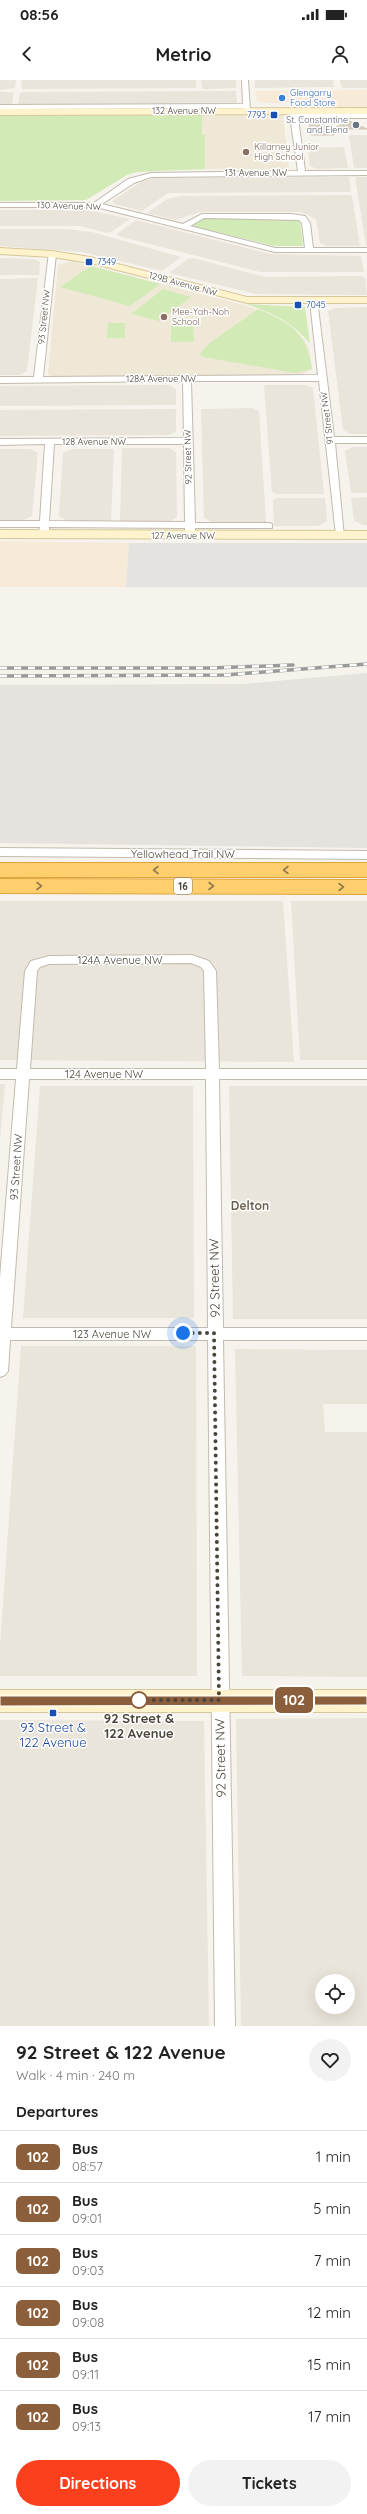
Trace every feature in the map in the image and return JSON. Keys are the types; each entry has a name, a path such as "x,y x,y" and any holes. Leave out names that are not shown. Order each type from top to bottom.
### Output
{"highway":[{"name":"Yellowhead Trail NW","path":"6,870 367,870"},
{"name":"16","path":"0,886 367,887"}],"street":[{"path":"245,80 247,108"},
{"name":"132 Avenue NW","path":"0,107 247,108 293,113 367,116"},
{"name":"132 Avenue NW","path":"0,112 247,108"},
{"name":"132 Avenue NW","path":"293,113 367,111"},
{"path":"293,113 302,173"},
{"name":"131 Avenue NW","path":"96,205 131,181 145,176 161,173 367,173"},
{"name":"130 Avenue NW","path":"0,205 96,205 275,250 367,250"},
{"path":"184,227 202,216 291,216 302,218 306,223 309,251"},
{"name":"129B Avenue NW","path":"0,251 52,254 112,265 247,300 367,300"},
{"name":"93 Street NW","path":"38,380 52,254"},
{"name":"91 Street NW","path":"314,301 341,535"},
{"name":"128A Avenue NW","path":"0,380 323,378"},
{"name":"92 Street NW","path":"187,379 190,531"},
{"path":"330,440 367,440"},
{"name":"128 Avenue NW","path":"0,442 188,441"},
{"path":"44,529 50,442"},
{"name":"127 Avenue NW","path":"0,524 44,529 367,535"},
{"name":"127 Avenue NW","path":"190,531 270,526"},
{"name":"127 Avenue NW","path":"0,534 44,529"},
{"name":"Yellowhead Trail NW","path":"0,852 367,855"},
{"name":"124A Avenue NW","path":"35,964 49,960 192,959 205,964"},
{"name":"93 Street NW","path":"0,1371 22,1074 31,971 35,964"},
{"name":"92 Street NW","path":"205,964 210,971 219,1700 226,2026"},
{"name":"124 Avenue NW","path":"0,1074 367,1074"},
{"name":"123 Avenue NW","path":"2,1334 367,1334"},
{"path":"0,1701 367,1701"}],"shaded area":[{"path":"0,80 16,80 15,88 0,90"},
{"path":"22,80 196,80 196,88 23,89 21,88"},
{"path":"201,80 236,80 236,88 204,89 202,88"},
{"path":"255,80 333,80 334,87 255,88"},
{"path":"340,80 367,80 367,88 344,88 341,87"},
{"path":"367,90 367,107 337,107 336,103 263,103 257,101 256,91"},
{"path":"236,91 237,102 231,104 18,105 20,93 23,92"},
{"path":"0,92 14,92 12,105 0,105"},
{"name":"Killarney Junior High School","path":"202,115 283,115 289,169 205,169 205,135 202,135"},
{"path":"367,135 367,168 354,168 349,136"},
{"path":"344,147 348,168 317,169 310,166 308,148"},
{"path":"349,177 351,191 348,192 168,193 142,211 114,204 112,201 141,182 154,178"},
{"path":"355,177 367,177 367,246 366,246"},
{"path":"181,196 352,196 360,246 327,246 320,243 316,219 301,212 201,212 175,220 147,213 167,199"},
{"path":"0,210 88,210 130,219 111,232 107,233 80,226 0,226"},
{"path":"136,220 270,254 361,256 364,272 260,272 118,236 117,234"},
{"path":"0,229 65,229 92,232 181,257 162,271 82,252 0,246"},
{"path":"0,258 34,259 40,262 39,275 0,275"},
{"path":"193,258 265,277 361,276 365,278 367,295 256,294 169,273 188,259"},
{"name":"Mee-Yah-Noh School","path":"73,261 247,306 271,315 289,325 305,341 309,348 312,369 301,375 52,377 48,374 58,265"},
{"path":"38,278 27,371 20,375 0,375 0,279"},
{"path":"367,307 367,434 351,434 343,430 328,311 335,308"},
{"path":"169,385 176,389 176,405 0,406 0,386"},
{"path":"264,385 305,385 313,388 324,494 276,494 272,492"},
{"path":"253,408 259,411 266,522 212,522 204,518 201,409"},
{"path":"176,409 176,432 169,435 0,436 0,410"},
{"path":"353,447 367,447 367,493 351,493 345,451"},
{"path":"122,448 169,448 176,452 177,517 169,522 120,521"},
{"path":"0,449 30,449 38,453 32,516 23,520 0,520"},
{"path":"72,449 114,449 111,521 67,521 59,516 63,453"},
{"path":"367,497 367,525 363,525 354,521 351,498"},
{"path":"277,498 325,498 327,521 319,526 274,526 273,500"},
{"path":"0,541 129,543 126,587 0,587"},
{"path":"129,543 367,543 367,587 126,587"},
{"path":"367,673 367,848 0,843 0,685 243,684"},
{"path":"0,901 283,901 294,1062 0,1060"},
{"path":"291,901 367,901 367,1060 300,1060"},
{"path":"0,1084 5,1084 0,1140"},
{"path":"40,1086 193,1086 194,1318 23,1318"},
{"path":"229,1086 367,1086 367,1319 233,1319"},
{"path":"21,1346 196,1346 197,1676 0,1676 0,1646"},
{"path":"235,1349 367,1350 367,1404 323,1404 325,1432 367,1432 367,1677 242,1676"},
{"path":"367,1718 367,2026 241,2026 236,1719"},
{"path":"0,1720 204,1721 209,2026 0,2026"}],"green space":[{"path":"202,115 202,135 205,135 205,169 137,172 127,175 86,200 0,201 0,116"},
{"path":"204,218 295,219 300,222 303,246 274,246 192,226"},
{"path":"91,266 160,284 130,306 60,287"},
{"path":"163,289 191,297 159,321 131,314"},
{"path":"246,304 305,307 310,344 303,336 281,319"},
{"path":"258,309 280,319 295,330 306,346 312,369 295,373 203,357 200,354 207,345"},
{"path":"171,320 193,320 194,342 171,342"},
{"path":"108,323 125,323 125,338 107,338"}],"building":[{"path":"347,120 367,129 333,129"},
{"path":"309,123 332,123 334,135 311,135"}],"railway":[{"path":"0,676 225,675 367,664"},
{"path":"0,668 211,668 293,665"}],"bus line":[{"name":"102","path":"0,1701 367,1701"}],"place":[{"name":"Glengarry Food Store","path":"282,98"},
{"name":"7793","path":"274,115"},
{"name":"St. Constantine and Elena","path":"356,125"},
{"name":"Killarney Junior High School","path":"246,152"},
{"name":"7349","path":"89,262"},
{"name":"7045","path":"298,305"},
{"name":"Mee-Yah-Noh School","path":"164,317"},
{"name":"92 Street & 122 Avenue","path":"139,1700"},
{"name":"93 Street & 122 Avenue","path":"53,1713"}],"district":[{"name":"Delton","path":"250,1206"}],"route":[{"path":"139,1700 132,1700 219,1700 214,1333 183,1333"}]}
